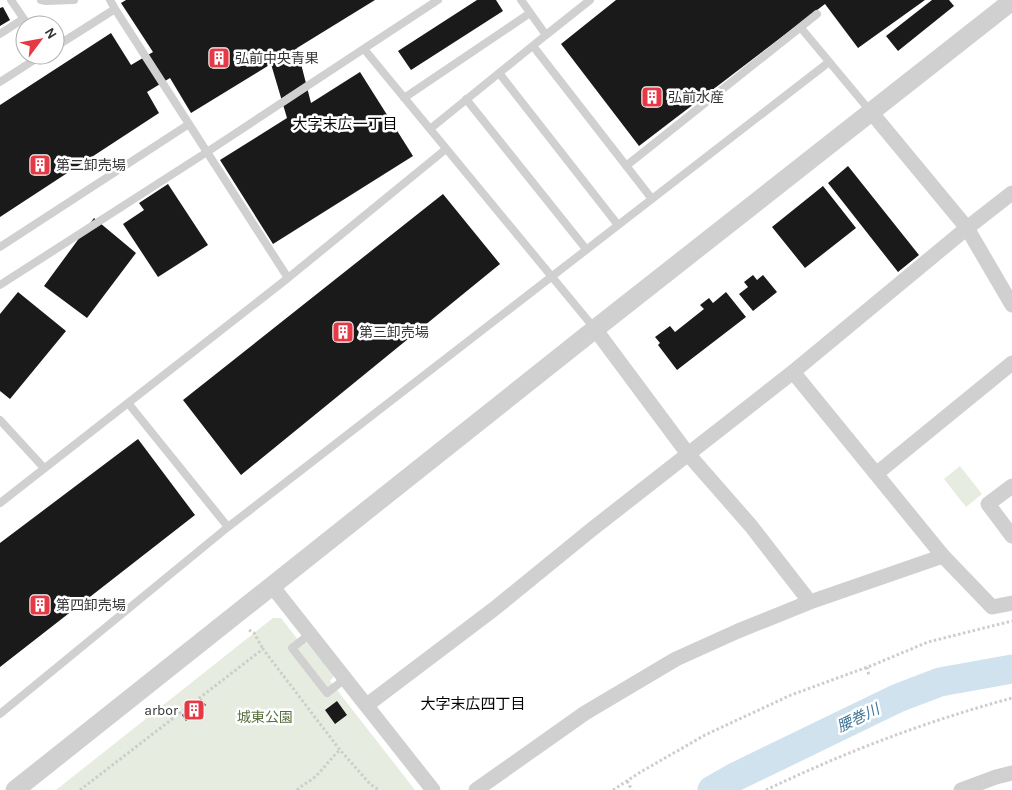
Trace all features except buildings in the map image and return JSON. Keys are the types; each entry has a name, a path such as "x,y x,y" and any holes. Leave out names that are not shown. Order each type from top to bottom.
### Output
{"street":[{"path":"15,790 595,329 1012,1"},
{"path":"871,112 967,228 1012,305"},
{"path":"367,705 494,609 591,530 793,372 1012,193"},
{"path":"595,329 688,454 750,526 810,602"},
{"path":"876,474 1012,364"},
{"path":"793,372 943,556 992,607 1012,603"},
{"path":"1012,486 988,504 1012,536"},
{"path":"476,790 585,713 676,659 810,602 943,556"},
{"path":"272,586 433,790"},
{"path":"961,790 999,784 1012,773"}],"lane":[{"path":"11,0 21,15"},
{"path":"41,0 74,0"},
{"path":"110,0 288,278"},
{"path":"0,285 438,0"},
{"path":"522,0 546,35"},
{"path":"430,129 590,0"},
{"path":"65,40 115,9"},
{"path":"404,98 530,13"},
{"path":"626,166 817,14"},
{"path":"0,34 15,27"},
{"path":"801,28 871,112"},
{"path":"533,46 652,199"},
{"path":"364,49 595,329"},
{"path":"0,714 228,527 829,62"},
{"path":"0,82 26,65"},
{"path":"499,73 618,225"},
{"path":"466,99 586,249"},
{"path":"0,247 189,124"},
{"path":"0,503 288,278 446,148"},
{"path":"128,402 228,527"},
{"path":"0,420 44,468"},
{"path":"310,634 292,648 327,693 346,678"}],"path":[{"path":"613,790 705,734 791,694 928,642 1012,621"},
{"path":"249,630 254,633 263,649 340,750 370,784 379,790"},
{"path":"82,789 263,649"},
{"path":"866,667 869,676"},
{"path":"766,790 846,754 899,733 974,708 1012,698"},
{"path":"297,790 312,779 340,750"},
{"path":"627,781 632,790"}],"green space":[{"path":"960,466 982,494 966,507 944,479"},
{"name":"城東公園","path":"273,618 281,618 302,645 306,642 334,676 330,681 415,790 56,790"}],"waterway":[{"name":"腰巻川","path":"712,790 898,698 940,682 1012,669"}],"place":[{"name":"弘前中央青果","path":"219,58"},
{"name":"弘前水産","path":"652,97"},
{"name":"第二卸売場","path":"40,165"},
{"name":"第三卸売場","path":"343,332"},
{"name":"第四卸売場","path":"40,605"},
{"name":"arbor","path":"194,710"}],"district":[{"name":"大字末広一丁目","path":"345,124"},
{"name":"大字末広四丁目","path":"473,704"}]}
